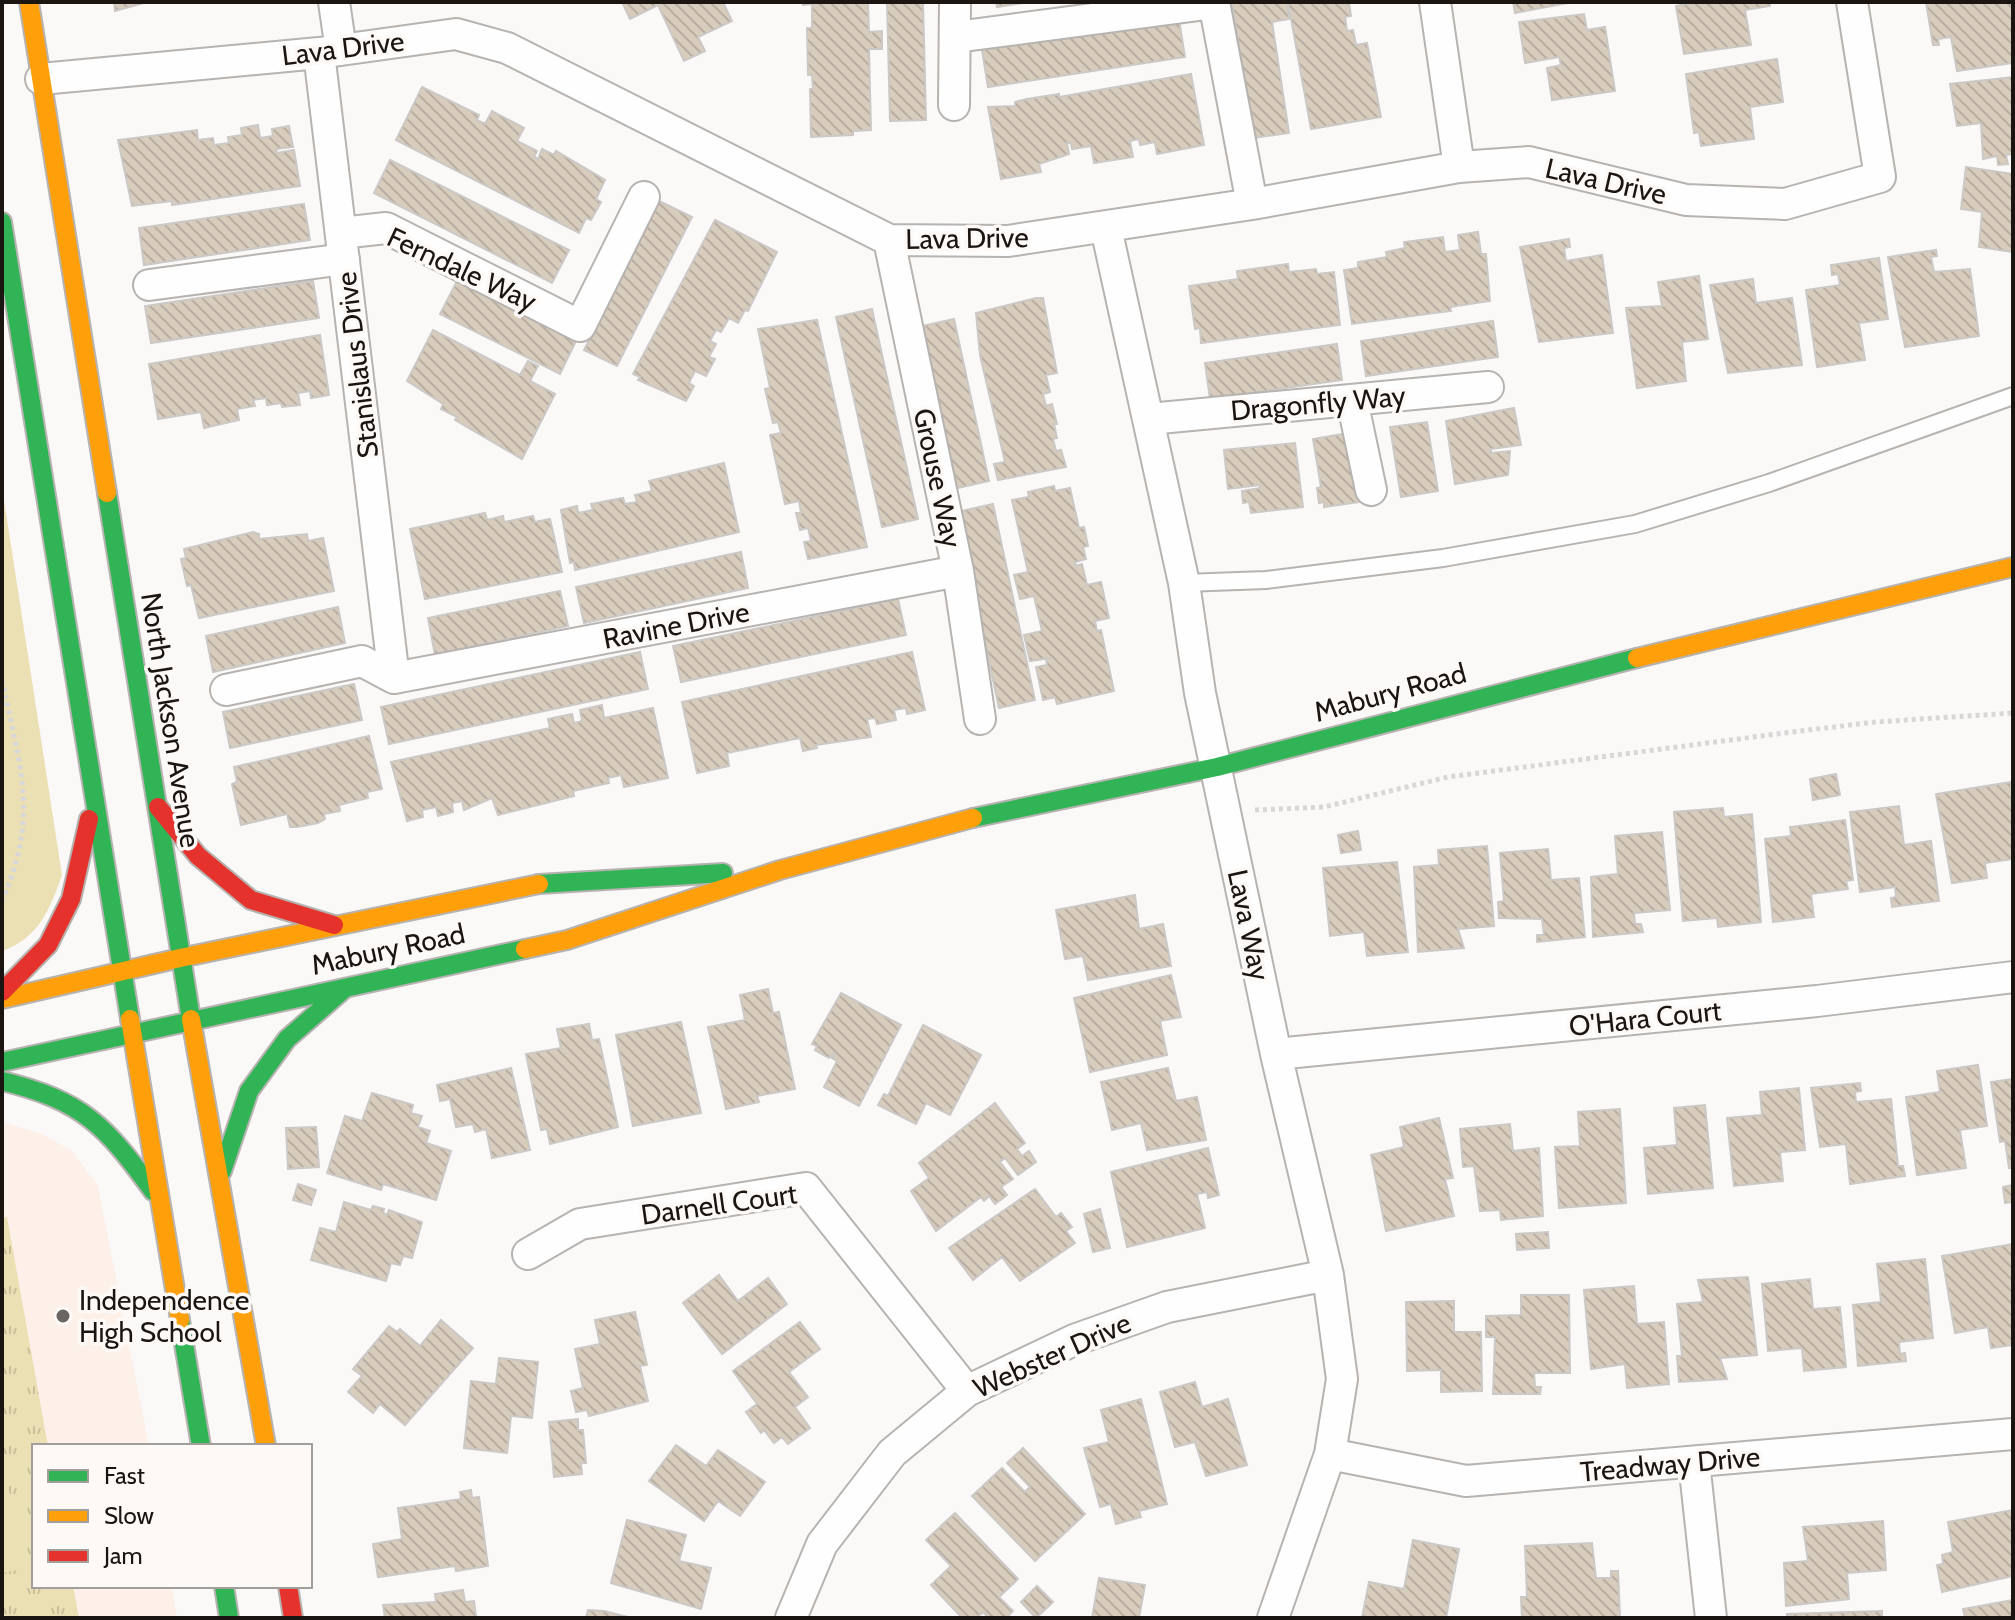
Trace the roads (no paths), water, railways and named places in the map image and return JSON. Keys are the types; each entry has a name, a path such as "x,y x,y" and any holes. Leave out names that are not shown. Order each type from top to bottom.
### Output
{"main road":[{"name":"North Jackson Avenue","path":"29,2 180,958 266,1444"},
{"path":"2,222 61,618 124,971 130,1033 201,1444"},
{"name":"Mabury Road","path":"2,1062 567,940 780,870 991,813 1217,767 1557,677 2013,567"},
{"path":"2,992 48,945 71,899 94,797"},
{"path":"157,805 198,856 251,900 340,927"},
{"name":"Mabury Road","path":"2,999 180,958 554,881 780,870"},
{"path":"220,1177 249,1091 287,1039 348,986"},
{"path":"2,1081 78,1105 117,1141 159,1200"},
{"path":"224,1588 229,1618"},
{"path":"288,1588 293,1618"}],"street":[{"name":"Stanislaus Drive","path":"334,2 330,51 342,246 394,678"},
{"path":"954,105 955,2"},
{"path":"1435,2 1459,167"},
{"name":"Lava Drive","path":"41,79 330,51 456,34 507,48 889,240 1008,241 1106,228 1459,167 1529,162 1686,200 1785,204 1880,177 1852,2"},
{"path":"956,37 1214,3 1252,204"},
{"name":"Ferndale Way","path":"149,285 342,246 386,228 580,326 644,197"},
{"name":"Lava Way","path":"1106,228 1184,583 1200,693 1276,1054 1328,1275 1342,1379 1330,1454 1273,1618"},
{"name":"Grouse Way","path":"889,240 958,571 980,719"},
{"name":"Dragonfly Way","path":"1149,419 1488,387"},
{"path":"1352,400 1371,490"},
{"name":"Ravine Drive","path":"394,678 958,571"},
{"path":"226,690 362,661 394,678"},
{"name":"O'Hara Court","path":"1276,1054 1817,1001 2013,977"},
{"name":"Darnell Court","path":"528,1254 580,1224 806,1188 967,1391"},
{"name":"Webster Drive","path":"791,1618 822,1544 892,1453 967,1391 1074,1340 1167,1307 1328,1275"},
{"name":"Treadway Drive","path":"1330,1454 1466,1481 2013,1434"},
{"path":"1694,1462 1711,1618"}],"lane":[{"path":"1184,583 1266,580 1443,558 1635,524 1769,483 2013,396"}],"place":[{"name":"Independence High School","path":"63,1316"}]}
